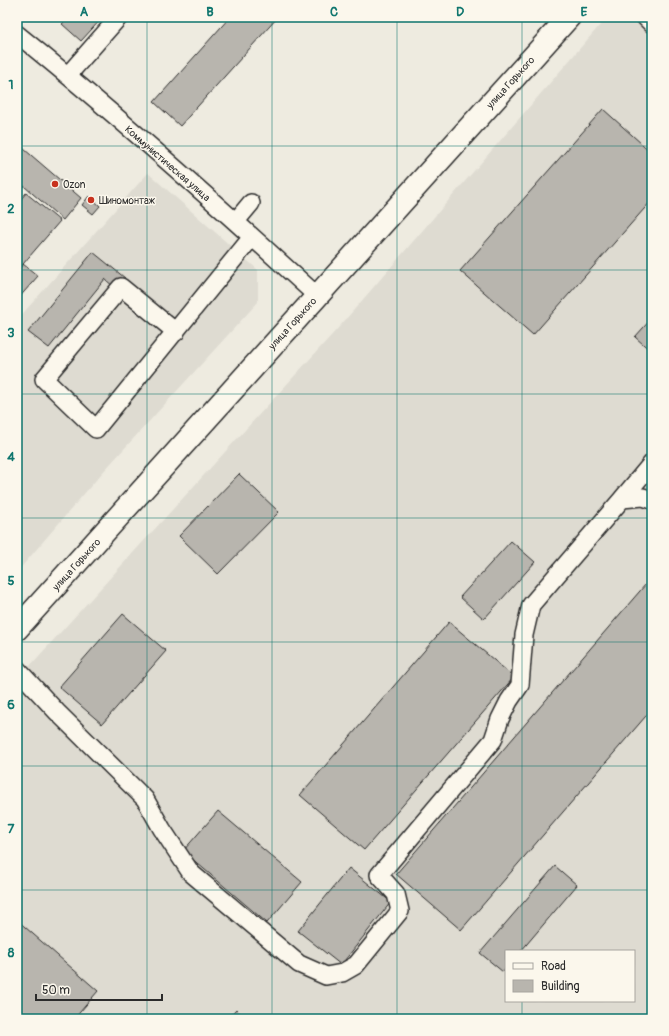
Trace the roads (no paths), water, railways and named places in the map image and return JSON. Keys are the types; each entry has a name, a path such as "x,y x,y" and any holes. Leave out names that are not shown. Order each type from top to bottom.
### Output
{"main road":[{"name":"улица Горького","path":"17,629 569,17"}],"street":[{"path":"68,75 119,17"},
{"path":"645,17 652,24"},
{"name":"Коммунистическая улица","path":"18,37 68,75 236,222 317,296"},
{"path":"236,222 251,203"},
{"path":"176,332 121,287 44,379 96,429 176,332 252,237"},
{"path":"17,669 57,712 145,799 162,829 191,873 299,964 326,976 342,973 356,965 400,911 396,894 379,875 493,740 500,719 520,685 524,635 531,605 652,463"},
{"path":"622,499 643,498 652,500"}],"place":[{"name":"Ozon","path":"55,184"},
{"name":"Шиномонтаж","path":"91,200"}]}
